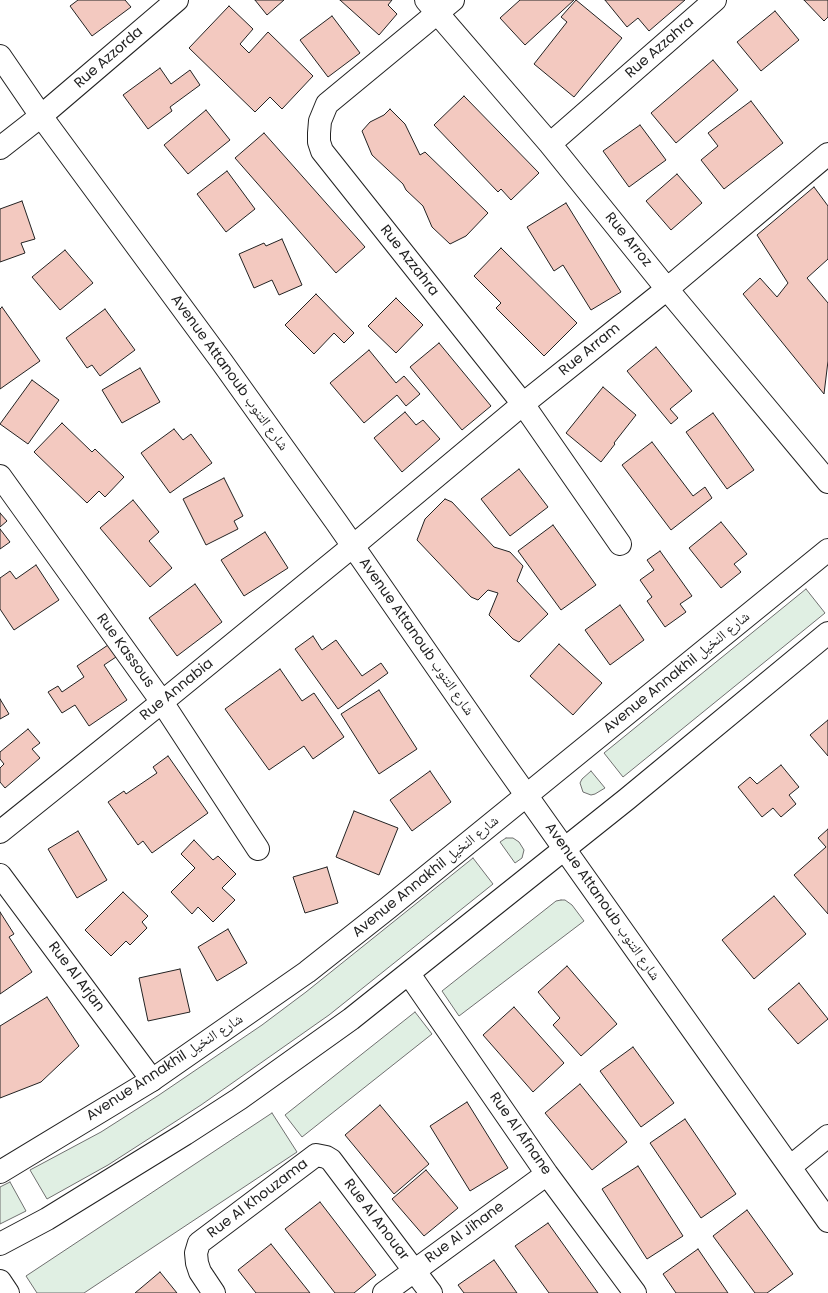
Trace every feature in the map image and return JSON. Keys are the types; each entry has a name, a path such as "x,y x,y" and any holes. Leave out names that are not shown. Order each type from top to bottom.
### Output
{"street":[{"name":"Rue Azzorda","path":"0,148 41,116 177,0"},
{"name":"Rue Azzahra","path":"550,144 715,0"},
{"name":"Rue Azzahra","path":"438,4 327,104 320,121 319,142 322,151 523,404 620,544"},
{"name":"Rue Arroz","path":"438,4 667,289 828,482"},
{"name":"Avenue Attanoub شارع التنوب","path":"0,56 41,116 222,362 353,546 490,745 527,795 828,1221"},
{"name":"Rue Arram","path":"353,546 523,404 667,289 828,154"},
{"name":"Rue Kassous","path":"0,476 162,702 258,849"},
{"name":"Rue Annabia","path":"0,832 353,546"},
{"name":"Avenue Annakhil شارع النخيل","path":"0,1172 152,1080 306,972 388,908 828,550"},
{"path":"0,1244 47,1220 185,1134 239,1099 351,1019 564,849 828,633"},
{"name":"Rue Al Arjan","path":"0,875 152,1080"},
{"name":"Rue Al Afnane","path":"409,974 547,1174 635,1293"},
{"path":"790,1167 828,1136"},
{"name":"Rue Al Khouzama","path":"214,1293 200,1272 197,1263 196,1253 199,1243 316,1155"},
{"name":"Rue Al Anouar","path":"316,1155 326,1157 331,1160 415,1270 430,1293"},
{"name":"Rue Al Jihane","path":"384,1293 547,1174"},
{"path":"0,1281 8,1293"}],"green space":[{"path":"806,589 825,613 623,777 604,753"},
{"path":"591,771 605,788 591,795 583,792 580,783 582,779"},
{"path":"506,838 513,838 519,842 524,850 522,858 515,863 500,842"},
{"path":"473,858 493,884 329,1015 201,1105 108,1165 47,1199 30,1170 101,1132 159,1095 262,1025 306,992"},
{"path":"565,900 572,905 584,921 459,1016 442,991 556,901"},
{"path":"415,1012 432,1034 302,1137 285,1115"},
{"path":"272,1113 297,1152 84,1293 37,1293 26,1276"},
{"path":"10,1182 26,1211 0,1224 0,1187"}],"building":[{"path":"78,0 125,0 131,7 92,36 70,6"},
{"path":"255,0 284,0 267,15"},
{"path":"340,0 392,0 388,5 397,14 379,35"},
{"path":"520,0 574,0 525,45 500,18"},
{"path":"576,0 622,38 574,97 534,64 567,22 561,17"},
{"path":"605,0 685,0 649,31 638,18 627,27"},
{"path":"804,0 828,0 828,17 824,21"},
{"path":"229,6 253,29 240,44 249,53 268,32 313,76 282,109 270,97 255,112 189,48"},
{"path":"775,11 799,40 761,71 737,42"},
{"path":"332,16 360,53 328,77 300,40"},
{"path":"713,60 738,90 676,143 651,113"},
{"path":"160,68 171,84 190,70 200,85 170,107 172,111 148,129 123,95"},
{"path":"464,96 539,173 511,200 501,189 498,192 434,125"},
{"path":"751,101 783,143 724,189 701,160 718,146 708,133"},
{"path":"390,109 405,124 420,155 425,152 488,213 466,236 450,244 432,227 423,206 406,190 403,184 372,155 362,131 370,122 384,115"},
{"path":"206,110 230,140 188,174 164,145"},
{"path":"640,125 666,160 629,187 603,151"},
{"path":"264,133 365,247 336,273 235,158"},
{"path":"227,171 255,209 226,232 197,194"},
{"path":"677,174 702,203 671,230 646,201"},
{"path":"814,187 828,206 828,259 807,278 828,303 828,361 824,394 743,294 760,278 777,297 788,283 757,235"},
{"path":"22,201 35,239 21,243 25,253 0,262 0,209"},
{"path":"566,203 621,292 591,310 563,265 554,271 527,227"},
{"path":"282,239 302,285 279,295 272,280 254,288 239,254 264,243 266,246"},
{"path":"501,248 577,323 544,356 496,308 501,303 474,276"},
{"path":"65,250 93,283 60,310 32,277"},
{"path":"316,294 354,333 344,343 334,333 314,354 285,325"},
{"path":"396,298 423,325 396,353 368,326"},
{"path":"2,307 40,361 0,389 0,309"},
{"path":"105,309 135,350 100,376 92,365 87,368 66,338"},
{"path":"439,343 491,406 462,430 410,367"},
{"path":"656,347 692,391 670,409 678,418 671,424 627,371"},
{"path":"369,350 396,383 404,376 420,394 406,406 397,395 364,423 330,383"},
{"path":"140,368 160,402 122,423 102,390"},
{"path":"32,380 59,400 28,444 0,424"},
{"path":"603,387 636,415 601,462 566,433"},
{"path":"405,412 416,425 423,420 440,439 402,472 374,438"},
{"path":"713,413 754,470 727,489 686,432"},
{"path":"62,423 92,452 95,449 124,477 105,497 99,491 87,503 34,452"},
{"path":"174,429 183,440 191,434 212,463 170,493 141,453"},
{"path":"652,442 693,496 705,487 712,498 671,530 622,465"},
{"path":"519,469 548,507 510,536 481,499"},
{"path":"224,478 243,516 234,521 238,529 206,545 183,499"},
{"path":"445,499 452,502 494,547 510,552 523,566 517,581 548,614 519,642 513,639 489,615 498,593 488,590 478,600 471,597 417,540 425,519"},
{"path":"133,500 159,532 149,541 172,568 150,587 100,528"},
{"path":"0,513 7,521 0,527"},
{"path":"721,522 747,554 734,564 741,572 721,588 689,548"},
{"path":"553,525 596,585 561,610 518,551"},
{"path":"0,529 10,542 0,549"},
{"path":"265,532 288,568 244,596 221,560"},
{"path":"660,551 692,596 680,604 686,612 665,627 647,601 652,597 640,580 654,570 647,560"},
{"path":"36,565 59,600 14,630 0,609 0,578 10,571 16,579"},
{"path":"195,584 222,622 177,656 149,618"},
{"path":"620,605 644,640 610,665 585,630"},
{"path":"313,636 322,650 336,640 362,676 381,663 388,673 338,709 295,649"},
{"path":"111,643 119,655 104,665 127,700 89,726 75,705 62,713 48,692 58,686 62,692 84,677 77,666"},
{"path":"559,644 602,683 573,715 530,676"},
{"path":"280,669 302,701 314,693 344,737 313,759 304,746 269,770 225,709"},
{"path":"379,690 417,749 379,774 341,714"},
{"path":"0,699 9,714 0,719"},
{"path":"828,720 828,756 810,735"},
{"path":"28,729 40,743 32,749 40,758 5,788 0,782 0,768 4,764 0,759 0,752"},
{"path":"168,756 208,813 152,853 143,841 138,845 108,802 124,791 126,794 157,773 153,767"},
{"path":"781,765 799,787 789,795 796,804 781,817 773,808 762,817 738,787 750,777 757,784"},
{"path":"430,771 451,802 412,831 390,800"},
{"path":"354,811 398,828 379,875 336,857"},
{"path":"828,829 828,914 794,875 826,847 818,838"},
{"path":"78,831 107,880 77,898 48,849"},
{"path":"194,840 213,860 218,856 236,874 222,888 235,900 213,922 198,907 192,914 171,892 195,868 181,854"},
{"path":"327,867 338,903 305,913 293,877"},
{"path":"123,892 148,916 142,922 147,928 130,945 126,941 111,956 85,930"},
{"path":"774,896 806,934 754,979 722,940"},
{"path":"0,912 14,934 9,937 32,972 0,994"},
{"path":"228,929 247,963 217,981 198,947"},
{"path":"567,966 617,1024 581,1056 553,1025 560,1018 538,992"},
{"path":"180,969 190,1012 148,1021 139,978"},
{"path":"799,983 828,1019 798,1044 768,1009"},
{"path":"47,997 79,1046 41,1082 0,1098 0,1026"},
{"path":"514,1007 564,1063 533,1092 483,1035"},
{"path":"633,1047 674,1103 641,1127 600,1071"},
{"path":"580,1084 627,1142 592,1170 545,1113"},
{"path":"467,1102 508,1168 470,1191 430,1126"},
{"path":"380,1105 429,1164 394,1194 345,1135"},
{"path":"685,1119 736,1194 701,1218 650,1143"},
{"path":"638,1166 683,1236 647,1259 602,1189"},
{"path":"426,1170 458,1208 424,1236 392,1199"},
{"path":"320,1202 376,1275 354,1293 335,1293 285,1229"},
{"path":"747,1210 793,1274 767,1293 755,1293 713,1236"},
{"path":"548,1223 598,1293 549,1293 515,1246"},
{"path":"271,1244 310,1293 256,1293 238,1270"},
{"path":"698,1249 728,1293 676,1293 663,1274"},
{"path":"494,1260 517,1293 464,1293 458,1285"},
{"path":"160,1272 177,1293 135,1293"}]}
